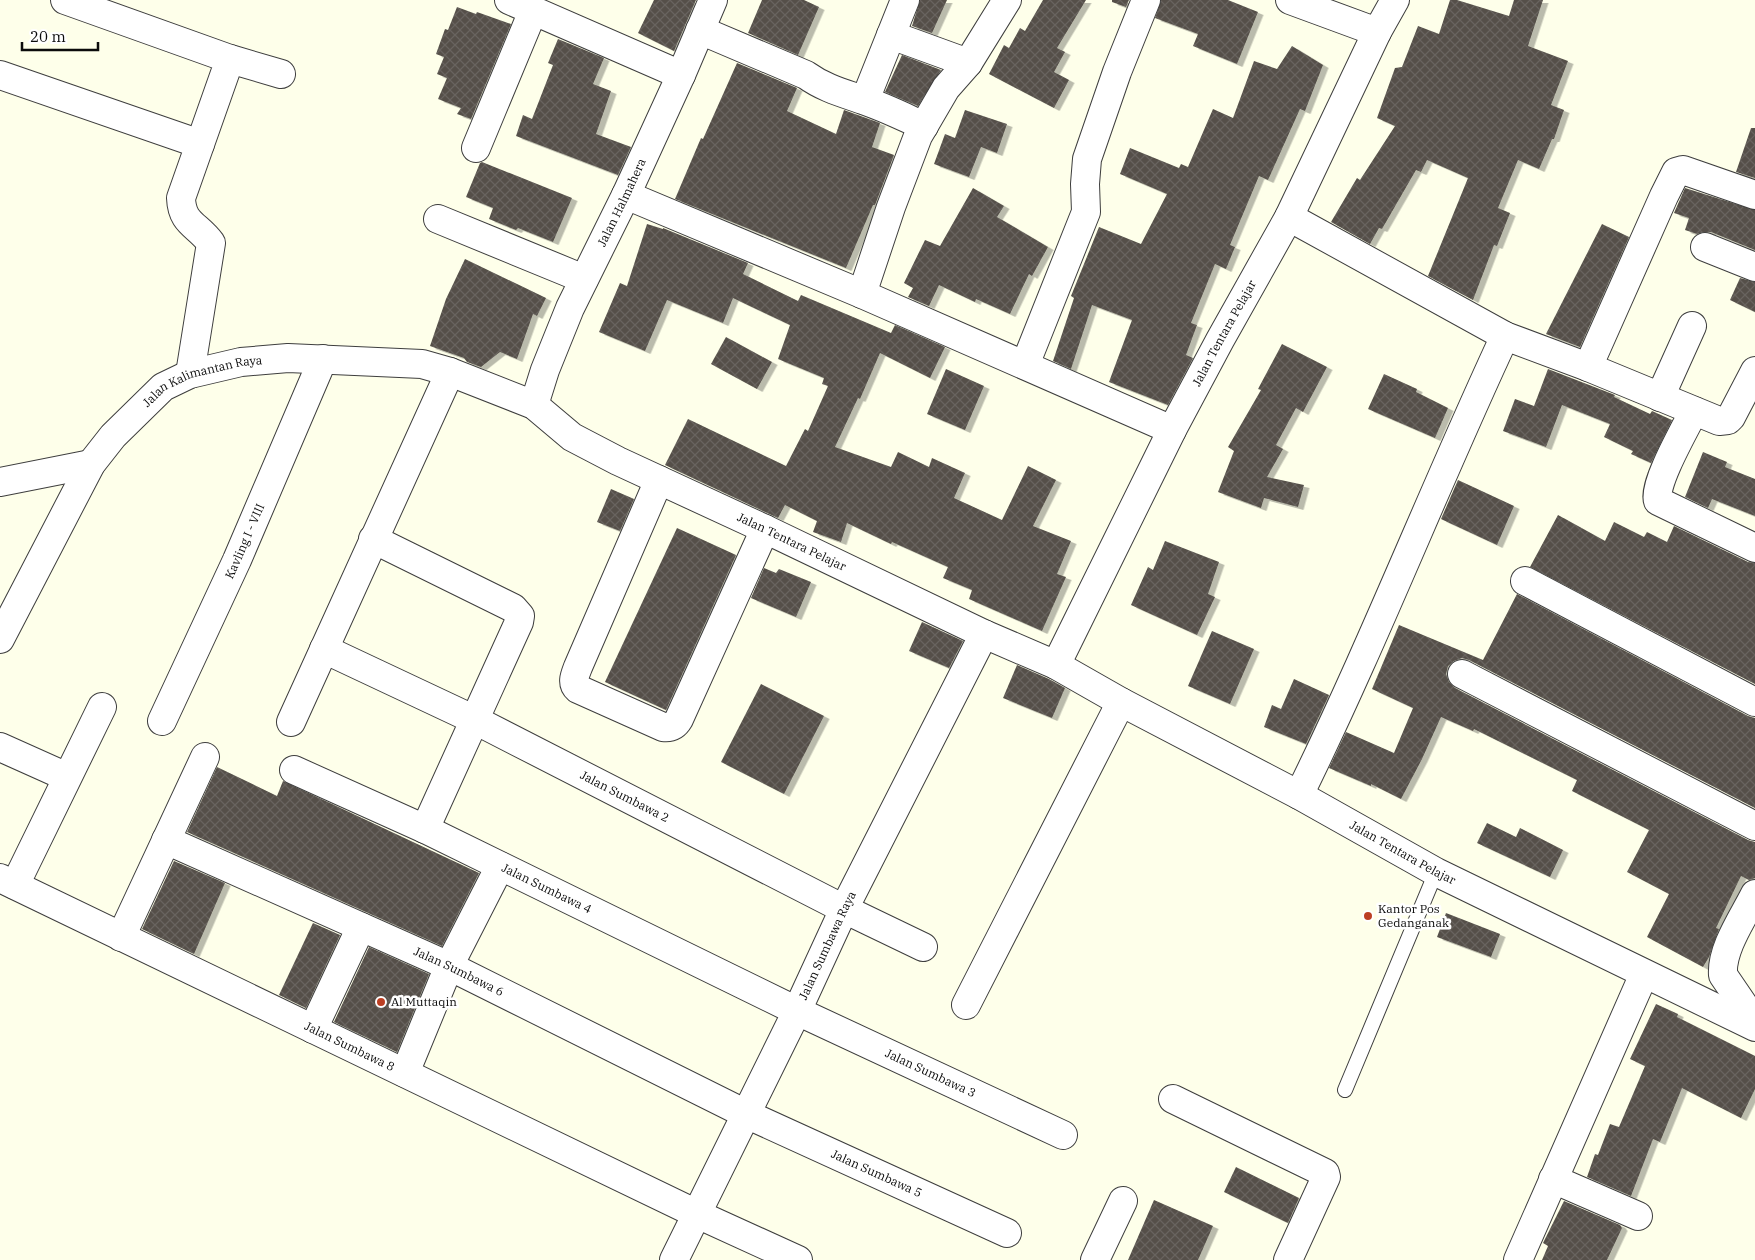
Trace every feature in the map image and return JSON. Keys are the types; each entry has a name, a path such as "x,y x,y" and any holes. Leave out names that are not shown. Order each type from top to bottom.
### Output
{"street":[{"path":"65,0 230,59 281,74"},
{"name":"Jalan Halmahera","path":"534,405 570,308 626,195 713,0"},
{"path":"864,100 905,0"},
{"path":"862,294 891,207 918,136 946,88 968,63 1008,0"},
{"path":"1026,365 1086,212 1085,184 1087,159 1117,72 1146,0"},
{"path":"1290,0 1377,32"},
{"name":"Jalan Tentara Pelajar","path":"1056,665 1172,430 1289,216 1394,0"},
{"path":"476,148 521,5 681,75"},
{"path":"700,30 806,75 839,93 864,100 924,126"},
{"path":"891,35 968,63"},
{"path":"190,374 210,243 205,235 185,218 181,198 230,59"},
{"path":"0,75 200,144"},
{"path":"1588,367 1676,172 1683,170 1755,195"},
{"path":"626,195 862,294 1172,430"},
{"path":"1289,216 1505,336 1588,367 1719,422 1728,420 1755,371"},
{"path":"438,219 584,280"},
{"path":"1706,247 1755,267"},
{"path":"1660,398 1692,326"},
{"path":"1299,795 1362,664 1451,455 1505,336"},
{"name":"Jalan Kalimantan Raya","path":"2,632 91,464 113,436 163,387 190,374 241,362 288,358 422,364 450,372 534,405"},
{"name":"Kavling I - VIII","path":"162,721 237,560 323,359"},
{"path":"291,722 450,372"},
{"name":"Jalan Tentara Pelajar","path":"534,405 572,437 618,461 765,528 984,634 1056,665 1121,702 1299,795 1436,872 1755,1027"},
{"path":"1694,411 1658,484 1656,498 1658,501 1755,548"},
{"path":"0,482 91,464"},
{"path":"659,480 578,667 574,684 578,690 664,727 669,728 673,726 679,719 765,528"},
{"path":"373,539 514,608 520,613 519,622 425,829"},
{"path":"1525,581 1755,702"},
{"name":"Jalan Sumbawa Raya","path":"674,1260 797,1011 844,909 984,634"},
{"name":"Jalan Sumbawa 2","path":"324,649 475,720 844,909 923,947"},
{"path":"1462,674 1755,826"},
{"path":"966,1005 1121,702"},
{"path":"8,881 67,777 102,707"},
{"path":"0,748 67,777"},
{"path":"122,937 205,757"},
{"name":"Jalan Sumbawa 4","path":"294,770 425,829 797,1011"},
{"name":"Jalan Sumbawa 6","path":"166,840 450,966 746,1114"},
{"path":"405,1073 450,966 500,866"},
{"name":"Jalan Sumbawa 8","path":"8,881 697,1214 798,1260"},
{"path":"1755,894 1727,950 1722,967 1723,975 1755,1022"},
{"path":"314,1029 361,926"},
{"path":"1518,1260 1644,974"},
{"name":"Jalan Sumbawa 3","path":"797,1011 1063,1135"},
{"path":"1173,1099 1325,1173 1326,1177 1288,1260"},
{"name":"Jalan Sumbawa 5","path":"746,1114 1007,1233"},
{"path":"1553,1179 1638,1216"},
{"path":"1095,1260 1123,1201"}],"lane":[{"path":"1345,1090 1436,872"}],"building":[{"path":"654,0 696,0 674,51 638,33"},
{"path":"762,0 804,0 819,7 798,55 748,33"},
{"path":"920,0 947,0 932,33 912,26"},
{"path":"1043,0 1086,0 1057,48 1065,52 1054,72 1069,80 1054,108 989,74 1004,45 1009,48 1020,28 1025,31"},
{"path":"1112,0 1129,0 1126,7 1112,2"},
{"path":"1161,0 1228,0 1258,12 1237,64 1193,46 1198,34 1155,18"},
{"path":"1450,0 1457,0 1509,16 1514,0 1543,0 1528,46 1568,61 1551,105 1564,110 1554,139 1552,139 1539,169 1518,160 1498,208 1510,213 1497,246 1494,245 1473,300 1428,276 1468,178 1427,160 1421,172 1416,170 1382,229 1379,228 1370,244 1331,222 1357,178 1360,180 1395,126 1377,118 1395,68 1402,67 1418,26 1439,34"},
{"path":"457,7 511,24 471,119 457,114 461,108 438,99 447,78 437,74 444,57 436,54 445,29 448,30"},
{"path":"558,39 604,58 593,84 611,91 596,134 631,147 618,175 516,136 523,115 532,119 553,65 548,63"},
{"path":"1292,46 1323,65 1305,111 1300,109 1268,180 1259,176 1230,245 1235,247 1226,269 1215,264 1191,323 1197,325 1186,355 1193,358 1168,405 1109,382 1132,320 1092,305 1071,369 1053,361 1074,298 1071,296 1099,227 1141,244 1167,194 1120,174 1130,148 1179,168 1181,164 1188,167 1213,109 1233,118 1254,61 1277,69"},
{"path":"902,55 941,70 918,106 885,92"},
{"path":"737,63 797,88 787,111 836,134 844,110 880,123 872,147 894,155 875,205 873,205 846,268 675,199 701,138 703,139"},
{"path":"965,110 1007,124 997,153 981,147 969,177 934,164 945,134 955,138"},
{"path":"1751,128 1755,128 1755,178 1736,172"},
{"path":"482,162 572,198 553,242 489,219 493,208 466,197"},
{"path":"973,188 1004,206 997,217 1048,247 1032,276 1029,274 1010,314 976,299 975,302 939,285 929,306 908,297 913,288 904,283 925,240 940,246"},
{"path":"1685,188 1755,210 1755,250 1711,232 1697,234 1685,230 1689,218 1674,213"},
{"path":"647,224 663,228 748,263 743,274 798,301 801,295 891,333 895,325 945,347 930,378 880,353 860,399 858,398 835,447 891,467 898,452 929,467 932,458 965,473 954,498 1002,520 1028,466 1056,480 1033,526 1071,541 1057,574 1066,577 1042,631 969,599 972,590 943,578 948,567 892,542 891,544 847,523 841,542 813,532 817,521 785,505 778,518 665,465 688,419 786,466 805,429 808,431 828,386 822,384 824,378 778,359 790,325 733,298 723,323 667,300 645,351 599,332 620,283 627,286"},
{"path":"1602,224 1629,237 1580,347 1546,334"},
{"path":"465,259 546,298 537,316 533,314 517,359 500,352 481,367 467,362 464,358 430,346 446,299"},
{"path":"1740,278 1755,282 1755,312 1730,300"},
{"path":"726,337 772,362 757,389 711,364"},
{"path":"1282,344 1327,367 1303,412 1296,408 1276,445 1283,449 1267,477 1304,485 1298,507 1264,498 1261,508 1218,492 1234,451 1228,447 1261,390 1258,389"},
{"path":"946,369 984,386 965,430 927,414"},
{"path":"1548,369 1615,395 1614,397 1650,414 1652,411 1672,420 1651,463 1631,454 1633,451 1604,437 1610,424 1562,405 1546,447 1503,431 1515,399 1534,406"},
{"path":"1384,374 1417,389 1416,392 1448,408 1435,438 1368,409"},
{"path":"1703,452 1727,462 1725,467 1755,479 1755,516 1712,499 1708,508 1685,497"},
{"path":"1458,480 1514,506 1497,545 1441,519"},
{"path":"611,489 634,499 620,531 597,522"},
{"path":"1558,515 1605,541 1614,522 1644,537 1647,532 1667,542 1674,526 1748,562 1755,563 1755,684 1530,567"},
{"path":"677,528 736,555 666,710 605,682"},
{"path":"1165,541 1219,562 1208,594 1215,597 1197,635 1131,605 1148,567 1153,570"},
{"path":"764,568 776,573 779,569 811,582 796,617 751,598"},
{"path":"1517,594 1755,718 1755,808 1469,660 1462,658 1454,661 1448,666 1446,674 1449,682 1455,688 1755,842 1755,878 1749,880 1741,876 1716,928 1719,929 1709,957 1703,967 1647,937 1669,894 1627,872 1649,830 1572,791 1577,780 1474,729 1473,731 1441,717 1401,799 1371,784 1371,786 1329,768 1346,732 1394,753 1413,708 1372,689 1399,625 1483,660"},
{"path":"922,622 963,641 949,668 909,651"},
{"path":"1212,631 1254,649 1230,704 1188,686"},
{"path":"1017,665 1065,688 1052,718 1003,698"},
{"path":"1294,679 1329,695 1306,744 1264,727 1272,705 1281,709"},
{"path":"761,684 824,716 784,794 721,762"},
{"path":"217,767 277,796 283,781 479,873 442,946 187,832"},
{"path":"1487,823 1516,837 1520,828 1563,850 1550,877 1477,843"},
{"path":"174,861 225,883 194,954 142,929"},
{"path":"1446,913 1500,934 1491,957 1437,937"},
{"path":"313,923 340,935 306,1008 279,995"},
{"name":"Al Muttaqin","path":"369,947 429,974 397,1052 334,1022"},
{"path":"1656,1004 1678,1014 1677,1017 1755,1056 1755,1089 1741,1118 1682,1088 1660,1142 1653,1139 1631,1196 1587,1177 1595,1154 1598,1155 1610,1124 1619,1127 1645,1066 1630,1059"},
{"path":"1236,1167 1299,1198 1288,1223 1224,1192"},
{"path":"1154,1200 1213,1226 1198,1260 1128,1260"},
{"path":"1564,1201 1620,1225 1622,1228 1607,1260 1542,1260 1548,1246 1543,1243"}],"place":[{"name":"Kantor Pos Gedanganak","path":"1368,916"},
{"name":"Al Muttaqin","path":"381,1002"}]}
